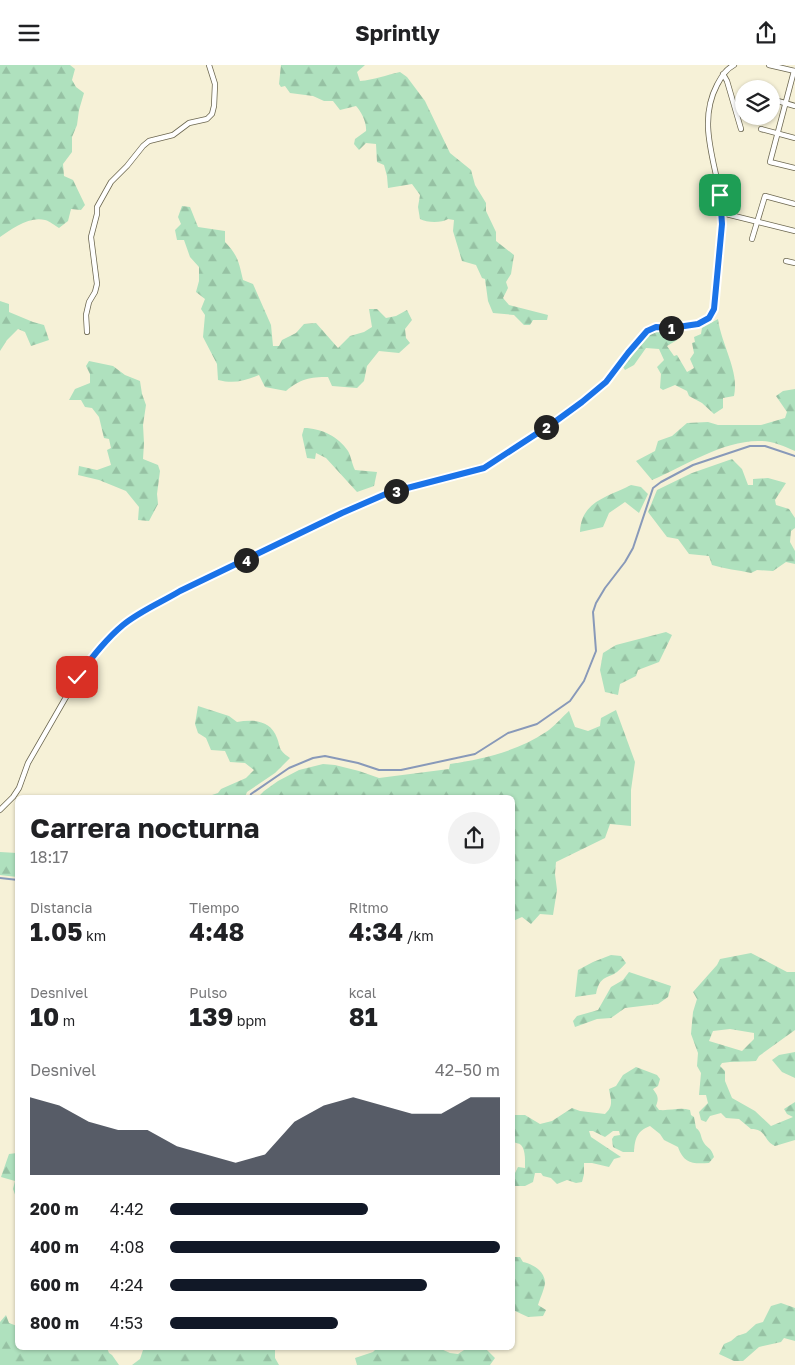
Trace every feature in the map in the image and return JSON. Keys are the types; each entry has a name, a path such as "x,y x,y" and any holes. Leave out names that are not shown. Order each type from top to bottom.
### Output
{"street":[{"path":"87,332 86,315 89,302 96,292 98,284 91,237 97,207 111,182 149,141 173,135 189,123 207,119 212,114 215,84 209,65"},
{"path":"0,810 19,788 28,763 77,677 105,642 125,624 180,591 388,493 484,468 556,421 606,382 647,331 656,327 671,328 698,324 709,318 714,309 722,213 708,137 713,93 723,74 734,65"},
{"path":"769,65 794,71 770,162 795,168"},
{"path":"723,74 727,81 741,129"},
{"path":"780,102 795,106"},
{"path":"761,129 795,138"},
{"path":"752,239 765,196 795,204"},
{"path":"722,213 795,231"},
{"path":"786,261 795,263"}],"green space":[{"path":"0,65 70,65 75,69 72,80 76,87 84,93 77,125 72,137 72,152 63,164 64,176 73,180 85,205 81,210 71,209 68,221 59,228 39,219 21,224 0,237"},
{"path":"281,65 365,65 357,72 360,81 400,72 407,77 425,101 450,153 471,170 475,185 486,203 486,211 496,232 496,241 514,255 511,274 506,282 508,288 503,298 509,305 548,315 547,320 533,320 530,325 524,325 514,315 493,313 488,301 485,279 482,278 476,265 462,261 453,231 454,220 448,219 434,222 420,219 418,207 420,195 412,184 388,188 384,165 377,162 376,144 366,143 359,150 354,144 355,139 366,131 366,124 356,106 340,110 333,101 324,101 313,96 290,93 285,86 281,87 279,84"},
{"path":"182,206 190,207 198,227 225,231 225,242 233,251 243,280 253,284 271,325 273,346 279,346 282,340 296,333 304,324 316,323 338,348 350,336 364,332 372,327 369,309 377,309 386,318 396,316 407,310 412,320 405,329 406,338 410,343 399,353 379,351 367,366 364,381 357,388 332,386 328,377 306,379 286,391 265,387 259,375 239,381 218,380 217,364 203,337 205,315 201,309 205,299 196,292 199,281 199,267 190,257 184,240 177,240 175,230 181,224 178,217"},
{"path":"0,301 9,304 9,312 44,325 49,340 31,346 25,332 18,329 7,340 0,351"},
{"path":"718,319 732,368 735,387 734,396 723,398 723,408 714,414 702,403 689,396 687,391 675,385 663,390 660,388 661,374 657,367 664,360 659,349 646,348 634,365 625,370 623,367 651,333 660,329 674,331 677,340 667,346 674,356 677,355 687,372 694,368 690,359 694,353 692,343 695,342 694,337 701,334 702,328"},
{"path":"89,361 113,366 125,375 140,381 146,405 143,425 143,459 158,465 160,471 157,494 158,504 149,521 138,520 139,507 126,491 99,480 78,475 79,466 97,470 111,465 107,450 111,448 109,439 104,438 99,417 92,408 85,407 81,400 69,400 75,389 90,383 90,374 86,366"},
{"path":"795,389 795,451 766,441 734,444 652,480 636,461 655,451 658,441 672,436 687,423 708,422 718,425 761,425 785,418 787,412 776,396 783,391"},
{"path":"304,428 329,434 340,442 348,451 355,470 377,472 374,486 357,492 326,458 316,453 315,459 307,458 302,435"},
{"path":"732,459 742,469 748,485 753,485 753,479 768,478 786,483 775,500 776,505 789,509 795,518 795,528 791,531 790,542 795,551 795,564 786,562 773,571 757,570 751,573 712,565 709,556 689,554 678,539 667,537 648,512 657,490 692,473"},
{"path":"631,485 641,487 648,494 639,513 625,502 609,513 603,527 580,532 585,513 597,501"},
{"path":"666,632 672,635 659,662 638,670 636,676 620,684 618,695 605,692 600,670 603,653 616,645"},
{"path":"198,706 229,716 237,722 261,722 270,727 278,740 281,750 290,758 275,773 247,792 246,795 212,795 246,778 254,770 245,763 230,762 225,751 211,750 206,738 198,733 195,724"},
{"path":"616,710 635,762 631,790 631,826 610,824 605,838 556,862 557,890 553,915 540,914 531,924 522,917 515,920 515,795 260,795 278,781 299,770 323,764 359,771 379,778 449,769 450,764 487,757 535,739 549,730 569,711 575,727 588,731 600,726 601,718"},
{"path":"0,852 15,853 15,877 0,875"},
{"path":"751,953 787,972 795,972 795,1030 759,1056 756,1061 726,1062 720,1066 725,1071 725,1081 732,1098 755,1111 771,1126 793,1117 787,1114 784,1109 795,1102 795,1140 775,1146 760,1131 751,1129 739,1119 726,1118 721,1113 710,1116 706,1122 701,1120 699,1112 708,1103 706,1095 699,1095 701,1073 697,1066 698,1053 691,1034 693,1012 697,999 693,992 720,959","holes":["730,1029 754,1033 754,1039 742,1051 709,1041 713,1031"]},
{"path":"611,955 621,956 626,963 616,973 602,981 598,986 596,994 575,997 578,970"},
{"path":"629,972 671,986 668,997 658,1004 625,1008 611,1018 597,1019 575,1027 573,1021 577,1016 598,1010 611,987 623,980"},
{"path":"795,1052 795,1078 782,1072 772,1060 779,1055"},
{"path":"636,1067 657,1075 660,1079 658,1086 653,1089 658,1097 656,1106 659,1110 690,1110 691,1115 694,1117 696,1128 704,1143 713,1154 714,1157 709,1163 694,1163 686,1160 678,1147 664,1140 650,1126 639,1133 634,1152 623,1152 613,1147 612,1139 614,1136 620,1135 619,1131 613,1131 605,1137 589,1131 591,1137 621,1157 614,1159 609,1167 584,1163 582,1182 576,1183 567,1180 557,1184 551,1178 543,1176 541,1173 535,1173 533,1182 525,1186 515,1186 515,1173 518,1167 525,1168 525,1163 523,1147 515,1143 515,1115 525,1115 540,1124 552,1121 572,1108 580,1111 605,1114 611,1105 609,1089 616,1086 623,1075"},
{"path":"15,1153 15,1181 1,1177 9,1154"},
{"path":"515,1257 520,1257 523,1262 534,1266 540,1271 545,1282 538,1305 546,1310 543,1316 528,1317 515,1311"},
{"path":"781,1303 795,1308 795,1341 784,1338 781,1342 759,1347 743,1361 734,1361 719,1354 724,1344 746,1333 756,1324 763,1322 771,1306"},
{"path":"6,1315 9,1323 15,1325 15,1350 108,1350 119,1365 0,1365 0,1322"},
{"path":"143,1350 275,1350 275,1358 279,1365 132,1365 140,1359"},
{"path":"375,1350 443,1350 458,1354 464,1350 487,1350 495,1358 490,1365 357,1365 355,1358"}],"waterway":[{"path":"251,795 289,768 313,758 325,756 358,763 379,770 401,770 475,754 508,733 537,724 570,701 584,681 596,651 593,612 596,603 633,548 653,488 693,465 750,446 765,446 795,456"},
{"path":"0,878 15,880"}],"route":[{"path":"77,677 105,642 125,624 180,591 342,513 388,493 484,468 556,421 606,382 647,331 656,327 671,328 698,324 709,318 714,309 722,224 720,195"}]}
